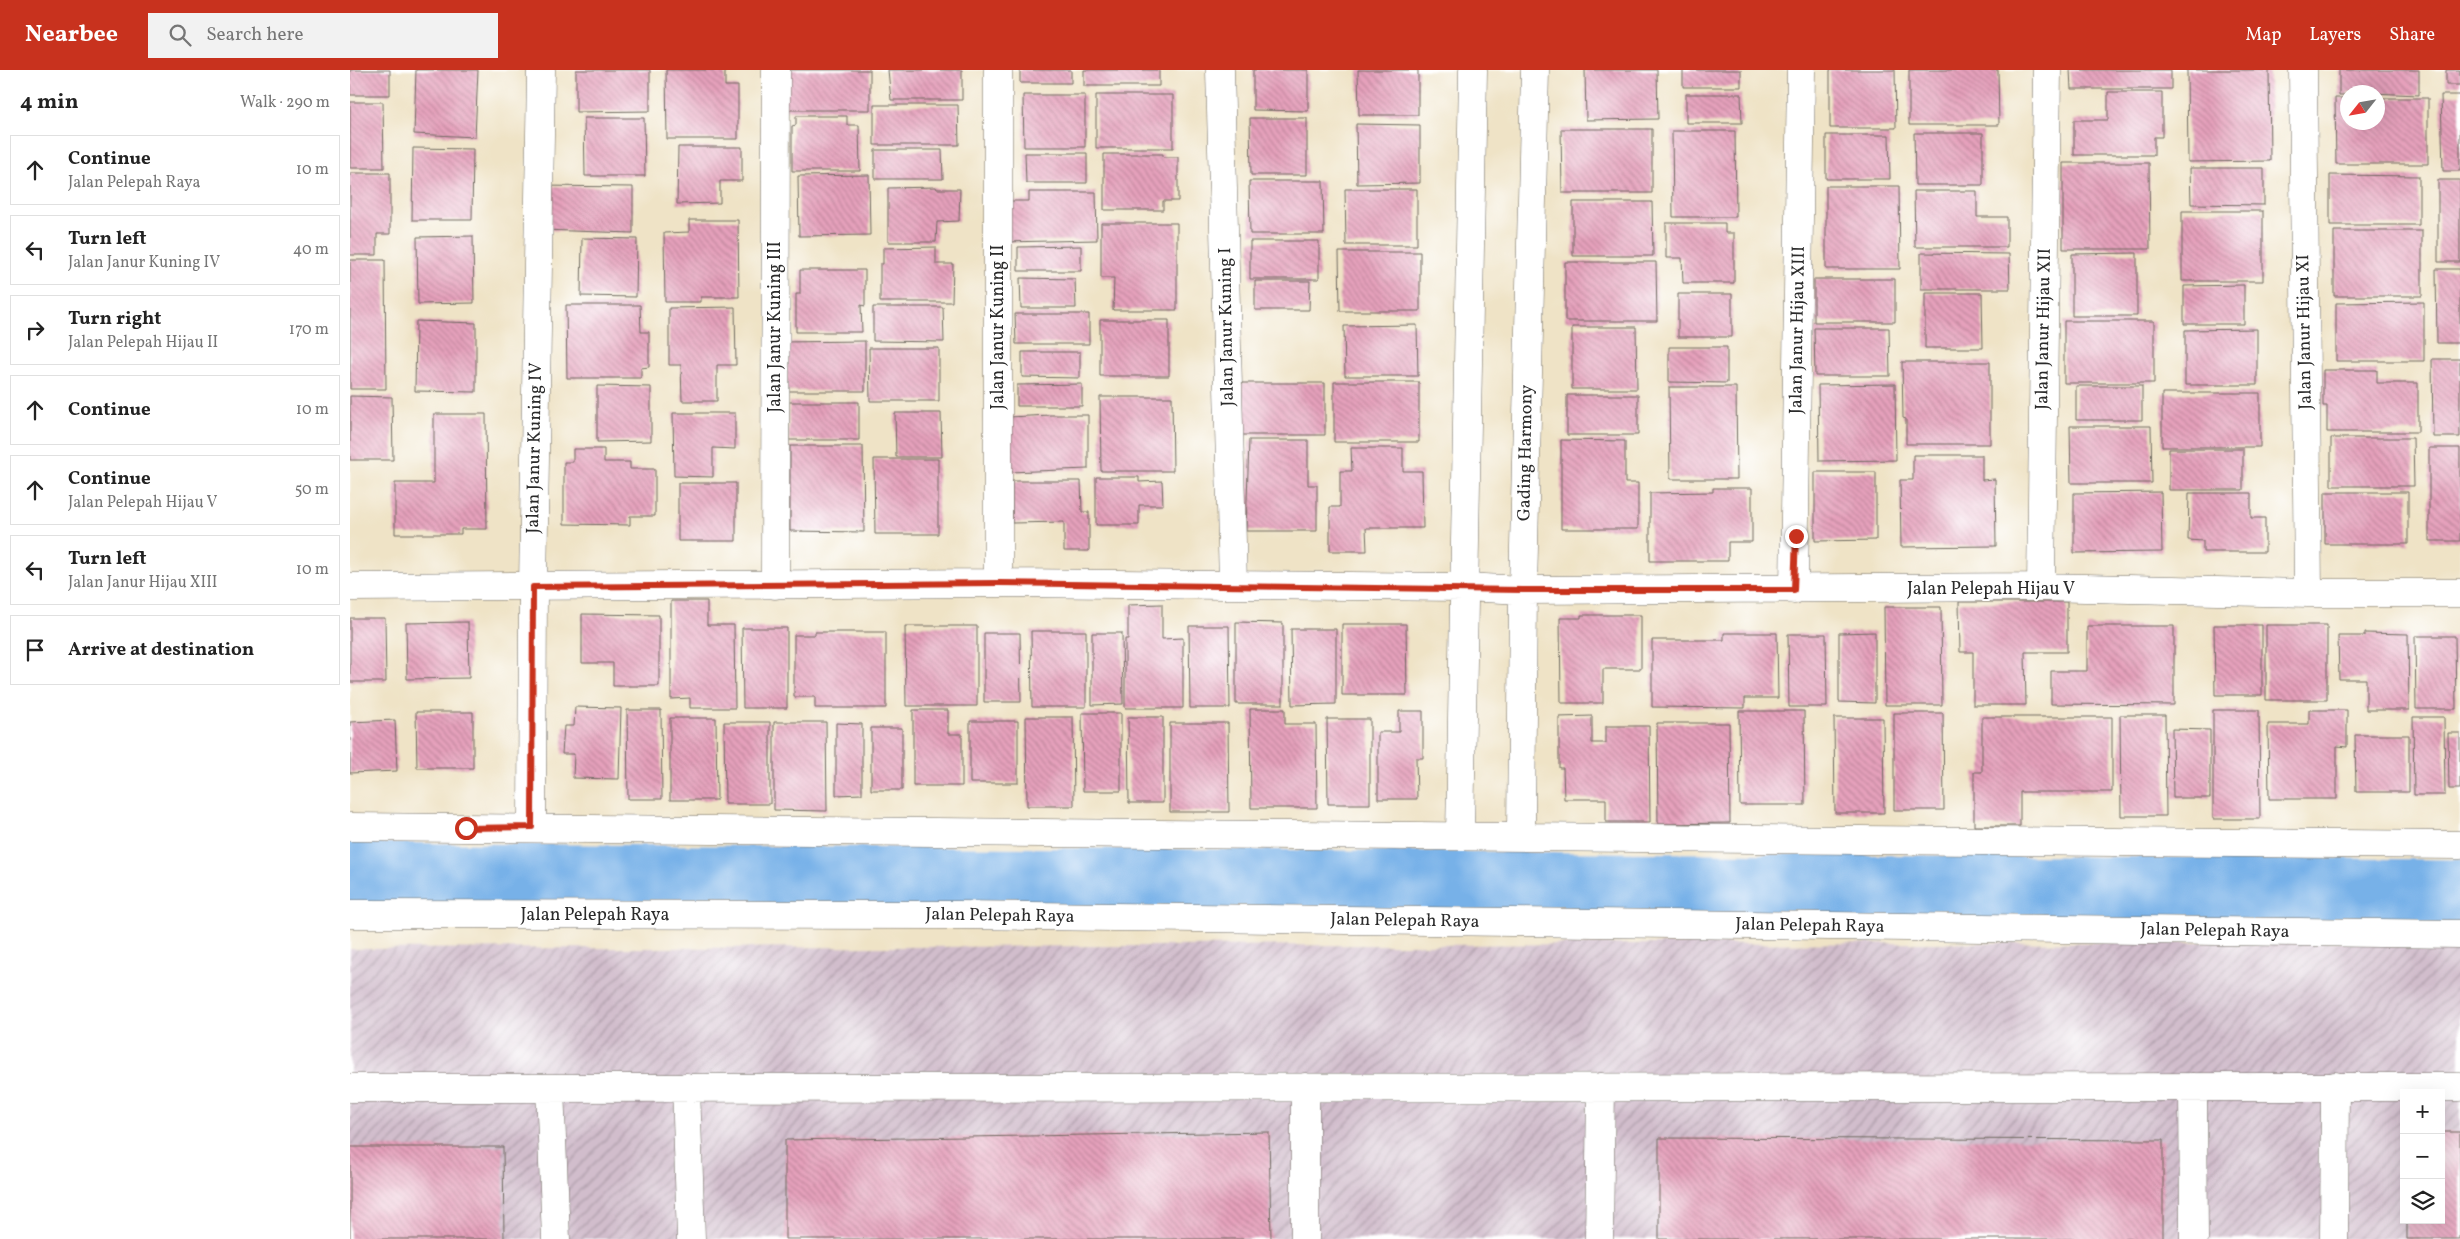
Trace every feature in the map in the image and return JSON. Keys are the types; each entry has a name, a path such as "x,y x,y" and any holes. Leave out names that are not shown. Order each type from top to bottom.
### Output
{"street":[{"name":"Jalan Janur Kuning IV","path":"532,827 533,587 541,70"},
{"name":"Jalan Janur Kuning III","path":"775,585 776,70"},
{"name":"Jalan Janur Kuning II","path":"998,70 998,583"},
{"name":"Jalan Janur Kuning I","path":"1220,70 1233,584"},
{"path":"1460,836 1473,70"},
{"name":"Gading Harmony","path":"1521,836 1523,590 1535,70"},
{"name":"Jalan Janur Hijau XIII","path":"1794,590 1801,70"},
{"name":"Jalan Janur Hijau XII","path":"2041,587 2047,70"},
{"name":"Jalan Janur Hijau XI","path":"2303,70 2308,593"},
{"name":"Jalan Pelepah Hijau V","path":"350,587 998,583 1464,587 1523,590 1794,590 2041,587 2308,593 2460,593"},
{"path":"350,826 2460,845"},
{"name":"Jalan Pelepah Raya","path":"350,914 948,915 2460,934"},
{"path":"1599,1239 1601,1086"},
{"path":"2334,1239 2335,1086"},
{"path":"686,1087 691,1239"},
{"path":"1305,1087 1305,1239"},
{"path":"2193,1087 2194,1239"},
{"path":"350,1088 2460,1087"},
{"path":"550,1088 556,1239"}],"shaded area":[{"path":"2460,941 2460,1239 350,1239 350,949"}],"building":[{"path":"350,70 390,70 390,95 350,95"},
{"path":"416,70 478,70 475,137 414,134"},
{"path":"576,70 650,70 650,111 576,112"},
{"path":"666,70 725,70 725,86 738,86 738,139 667,139"},
{"path":"782,70 870,70 870,110 782,110"},
{"path":"888,70 962,70 962,100 891,100"},
{"path":"1020,70 1071,70 1071,83 1020,83"},
{"path":"1084,70 1159,70 1159,86 1084,86"},
{"path":"1253,70 1308,70 1308,111 1253,110"},
{"path":"1358,70 1418,70 1418,115 1359,115"},
{"path":"1585,70 1657,70 1658,119 1586,120"},
{"path":"1683,70 1741,70 1741,87 1683,87"},
{"path":"1830,70 1895,70 1896,128 1830,128"},
{"path":"1909,70 1998,70 1999,125 1909,125"},
{"path":"2070,70 2171,70 2171,89 2071,89"},
{"path":"2187,70 2269,70 2270,161 2188,162"},
{"path":"2339,70 2419,70 2419,95 2385,94 2385,85 2340,85 2339,95"},
{"path":"2446,70 2460,70 2460,85 2446,85"},
{"path":"2108,92 2162,92 2162,137 2154,137 2154,155 2074,155 2074,120 2108,120"},
{"path":"1686,94 1741,94 1742,123 1686,123"},
{"path":"1023,95 1085,95 1085,147 1024,147"},
{"path":"1096,95 1173,95 1173,148 1096,148"},
{"path":"2441,95 2460,95 2460,171 2443,171"},
{"path":"2335,98 2340,98 2340,130 2385,130 2385,98 2428,98 2428,164 2336,164"},
{"path":"350,102 383,102 384,168 350,168"},
{"path":"874,105 958,105 959,145 874,145"},
{"path":"796,116 847,116 847,125 859,125 860,171 792,171 792,126 796,125"},
{"path":"584,118 644,118 645,176 585,176"},
{"path":"1250,118 1307,118 1307,175 1251,175"},
{"path":"1356,124 1420,125 1420,183 1357,184"},
{"path":"1561,129 1652,129 1652,193 1562,193"},
{"path":"1672,131 1735,131 1736,217 1673,217"},
{"path":"1914,133 1983,133 1983,185 1915,185"},
{"path":"1826,135 1889,135 1890,179 1826,179"},
{"path":"678,147 742,147 742,181 720,181 720,203 677,204"},
{"path":"413,148 473,149 472,220 412,220"},
{"path":"875,150 942,150 943,179 875,179"},
{"path":"1025,153 1087,153 1087,183 1026,183"},
{"path":"1104,154 1163,154 1163,157 1178,157 1178,201 1163,201 1163,210 1104,210"},
{"path":"2063,163 2149,163 2150,249 2063,249"},
{"path":"2190,168 2264,168 2264,205 2191,204"},
{"path":"350,173 390,173 390,234 377,234 377,255 350,255"},
{"path":"869,175 870,235 799,236 798,176"},
{"path":"2330,175 2419,176 2419,225 2330,225"},
{"path":"2438,180 2460,180 2460,262 2438,262"},
{"path":"1249,181 1323,181 1324,234 1250,234"},
{"path":"541,186 633,187 633,233 541,230"},
{"path":"1826,186 1899,186 1900,269 1826,269"},
{"path":"936,187 937,189 960,189 959,221 937,222 936,242 888,242 888,188"},
{"path":"1345,189 1417,189 1417,245 1346,245"},
{"path":"1914,191 1977,191 1977,217 2007,217 2007,247 1915,247"},
{"path":"1029,192 1096,192 1097,240 1004,242 1004,201 1029,201"},
{"path":"1573,202 1652,202 1653,256 1573,256"},
{"path":"2182,211 2263,211 2263,281 2182,281"},
{"path":"689,220 738,220 739,297 701,297 701,302 665,302 664,233 689,232"},
{"path":"1101,223 1177,223 1177,310 1113,310 1114,278 1101,278"},
{"path":"1666,223 1725,223 1725,233 1734,233 1734,283 1683,283 1682,258 1666,258"},
{"path":"2334,231 2422,231 2422,296 2334,296"},
{"path":"473,236 474,303 418,304 417,237"},
{"path":"582,238 637,239 636,297 581,296"},
{"path":"1250,241 1319,241 1319,279 1250,279"},
{"path":"1081,246 1081,271 1018,271 1018,247"},
{"path":"936,247 936,264 953,264 952,302 880,302 880,264 883,264 883,248"},
{"path":"1339,252 1420,252 1420,311 1340,311"},
{"path":"1921,253 2009,254 2010,289 1921,289"},
{"path":"2137,253 2137,316 2072,316 2072,254"},
{"path":"350,260 385,260 386,389 350,389"},
{"path":"1565,262 1656,262 1657,321 1565,321"},
{"path":"2436,269 2460,269 2460,343 2437,343"},
{"path":"800,270 865,270 865,306 861,305 862,332 796,332 796,294 800,294"},
{"path":"1020,278 1075,279 1076,308 1021,308"},
{"path":"1814,279 1895,279 1895,322 1814,322"},
{"path":"1255,281 1310,281 1309,310 1255,310"},
{"path":"2244,285 2244,324 2184,324 2184,286"},
{"path":"1925,293 1982,293 1983,348 1925,348"},
{"path":"1678,294 1732,294 1732,337 1678,337"},
{"path":"2424,302 2424,361 2336,361 2336,303"},
{"path":"566,305 640,305 641,332 649,332 649,367 641,368 641,378 567,378"},
{"path":"735,307 736,365 717,365 717,401 682,401 681,365 669,365 669,308"},
{"path":"873,307 943,307 944,342 873,341"},
{"path":"1015,314 1089,314 1089,344 1016,344"},
{"path":"1100,320 1169,320 1169,376 1100,376"},
{"path":"416,321 476,323 476,392 415,391"},
{"path":"2064,321 2154,321 2154,383 2064,383"},
{"path":"1417,325 1418,376 1345,376 1344,326"},
{"path":"1572,327 1636,327 1637,389 1572,389"},
{"path":"1814,328 1889,328 1890,376 1815,376"},
{"path":"2257,329 2257,385 2185,385 2185,330"},
{"path":"865,341 865,391 782,391 782,342"},
{"path":"1669,347 1727,347 1727,383 1669,382"},
{"path":"869,348 939,348 939,401 870,401"},
{"path":"1022,352 1080,352 1080,378 1022,377"},
{"path":"2432,359 2460,359 2460,437 2433,437"},
{"path":"1902,362 1990,362 1990,444 1906,444 1906,419 1903,418"},
{"path":"2323,370 2377,370 2377,383 2418,383 2418,432 2327,432 2327,406 2323,406"},
{"path":"1334,382 1419,382 1419,442 1334,442"},
{"path":"1239,383 1325,383 1325,435 1239,435"},
{"path":"1082,384 1082,406 1017,406 1017,385"},
{"path":"1895,384 1896,460 1819,461 1818,385"},
{"path":"597,386 651,387 651,441 597,442"},
{"path":"2076,386 2142,386 2142,420 2076,420"},
{"path":"1669,387 1736,387 1737,479 1670,479"},
{"path":"2162,393 2260,393 2260,447 2162,447"},
{"path":"1567,395 1638,395 1638,435 1567,435"},
{"path":"350,396 392,397 393,460 350,460"},
{"path":"1100,397 1172,397 1173,471 1101,471"},
{"path":"789,402 859,402 859,440 789,440"},
{"path":"673,413 735,413 735,449 713,448 713,477 674,476"},
{"path":"895,413 941,413 942,457 896,457"},
{"path":"434,414 486,414 487,529 461,529 461,534 395,534 395,483 434,483"},
{"path":"1088,415 1088,469 1009,472 1008,417"},
{"path":"2070,426 2151,426 2152,483 2071,483"},
{"path":"2331,438 2413,438 2414,486 2331,486"},
{"path":"1249,440 1308,440 1308,485 1317,485 1317,531 1246,531"},
{"path":"1561,440 1625,441 1625,483 1638,483 1638,529 1561,529"},
{"path":"790,446 863,446 864,532 790,531"},
{"path":"1351,448 1403,448 1403,471 1422,471 1423,528 1366,528 1367,551 1330,551 1330,507 1340,507 1340,471 1352,471"},
{"path":"2429,448 2460,448 2460,541 2429,541"},
{"path":"573,449 604,449 604,462 630,462 630,469 655,469 655,516 630,516 630,525 564,524 564,462 573,462"},
{"path":"2169,449 2243,449 2243,490 2169,490"},
{"path":"1913,455 1982,455 1982,480 1995,479 1996,546 1901,547 1900,480 1913,480"},
{"path":"874,459 938,459 938,534 875,534"},
{"path":"1815,472 1876,472 1876,540 1815,541"},
{"path":"1096,477 1139,477 1139,482 1162,481 1163,505 1139,505 1139,525 1096,525"},
{"path":"1012,481 1081,481 1082,512 1089,512 1089,551 1064,551 1064,522 1012,523"},
{"path":"678,483 736,483 736,541 678,541"},
{"path":"1713,488 1752,488 1752,542 1728,542 1728,561 1650,561 1650,493 1713,492"},
{"path":"2161,492 2162,552 2074,553 2074,493"},
{"path":"2325,492 2408,492 2408,544 2325,544"},
{"path":"2189,493 2251,493 2251,518 2265,518 2265,552 2203,552 2203,541 2188,540"},
{"path":"671,601 707,601 707,625 734,625 735,708 690,708 690,698 671,699"},
{"path":"1959,602 2067,602 2067,652 2025,652 2026,705 1973,705 1973,652 1960,652"},
{"path":"1162,604 1162,639 1183,638 1183,708 1125,708 1125,639 1128,639 1128,605"},
{"path":"1884,607 1941,607 1942,705 1885,705"},
{"path":"582,614 659,615 659,686 613,686 613,663 582,663"},
{"path":"1581,615 1641,615 1641,669 1603,669 1603,703 1561,703 1560,618 1581,618"},
{"path":"350,618 385,618 386,682 350,682"},
{"path":"468,622 469,678 407,679 406,623"},
{"path":"1236,622 1283,623 1283,704 1236,704"},
{"path":"1342,624 1406,624 1407,695 1342,695"},
{"path":"2214,625 2262,625 2262,695 2215,695"},
{"path":"2266,625 2327,625 2327,700 2266,700"},
{"path":"905,626 977,626 977,706 906,706"},
{"path":"1189,626 1229,626 1230,708 1190,708"},
{"path":"2087,626 2174,626 2174,705 2051,704 2051,671 2087,671"},
{"path":"742,628 787,628 787,708 743,708"},
{"path":"1291,629 1336,629 1336,704 1292,705"},
{"path":"1031,631 1086,631 1086,707 1032,707"},
{"path":"815,632 886,632 886,708 815,708 815,697 794,697 794,635 815,635"},
{"path":"1875,632 1875,703 1839,702 1839,633"},
{"path":"984,633 1020,633 1021,702 984,702"},
{"path":"1092,633 1122,633 1123,704 1092,705"},
{"path":"1724,633 1777,633 1778,698 1745,698 1745,708 1652,707 1652,640 1724,640"},
{"path":"2365,633 2408,634 2409,710 2366,710 2366,679 2339,679 2338,636 2365,636"},
{"path":"1788,634 1826,634 1827,707 1789,707"},
{"path":"2415,636 2455,636 2456,709 2416,709"},
{"path":"575,707 621,708 619,779 573,778 574,754 562,754 564,726 574,726"},
{"path":"1250,709 1285,709 1285,724 1316,724 1317,808 1251,808"},
{"path":"627,710 661,710 662,799 628,799"},
{"path":"913,710 948,710 948,734 962,734 962,786 913,786"},
{"path":"2213,710 2259,710 2260,819 2213,819"},
{"path":"2309,710 2347,710 2347,747 2337,746 2337,799 2269,799 2268,724 2309,724"},
{"path":"1399,711 1423,711 1423,758 1416,758 1417,799 1378,799 1378,732 1399,732"},
{"path":"1739,711 1804,711 1805,805 1740,805"},
{"path":"416,712 473,712 473,768 417,768"},
{"path":"1082,713 1121,713 1121,791 1083,791"},
{"path":"1894,713 1943,713 1944,810 1894,810"},
{"path":"2120,715 2165,715 2166,816 2121,816"},
{"path":"1592,716 1592,743 1606,743 1606,726 1649,726 1650,822 1606,822 1606,799 1564,799 1563,768 1559,768 1559,717"},
{"path":"1026,717 1073,717 1074,806 1027,806"},
{"path":"1128,717 1163,717 1163,803 1129,803"},
{"path":"1982,717 2112,717 2112,792 2020,792 2020,826 1974,826 1974,772 1982,772"},
{"path":"2413,717 2444,717 2445,795 2414,795"},
{"path":"670,718 716,718 717,800 670,800"},
{"path":"1834,718 1883,718 1884,813 1835,813"},
{"path":"1327,719 1370,719 1370,804 1328,804"},
{"path":"395,720 397,771 350,773 350,722"},
{"path":"970,721 1018,721 1018,783 970,783"},
{"path":"724,722 770,722 770,804 725,804"},
{"path":"774,722 826,722 827,811 774,810"},
{"path":"836,723 862,724 862,794 836,795"},
{"path":"1170,723 1228,723 1229,812 1170,812"},
{"path":"1657,723 1729,723 1730,823 1658,824"},
{"path":"871,728 902,728 902,790 871,790"},
{"path":"2172,729 2210,730 2210,798 2173,798"},
{"path":"2448,733 2460,733 2460,789 2449,789"},
{"path":"2355,735 2409,735 2409,792 2356,792"},
{"path":"1269,1132 1271,1239 785,1239 785,1140"},
{"path":"2445,1132 2460,1132 2460,1239 2407,1239 2407,1224 2445,1224"},
{"path":"1659,1138 2163,1140 2163,1239 1659,1239"},
{"path":"350,1147 503,1147 504,1239 350,1239"}],"waterway":[{"path":"350,875 2460,892"}],"route":[{"path":"466,828 532,827 533,587 998,583 1464,587 1523,590 1794,590 1796,536"}]}
